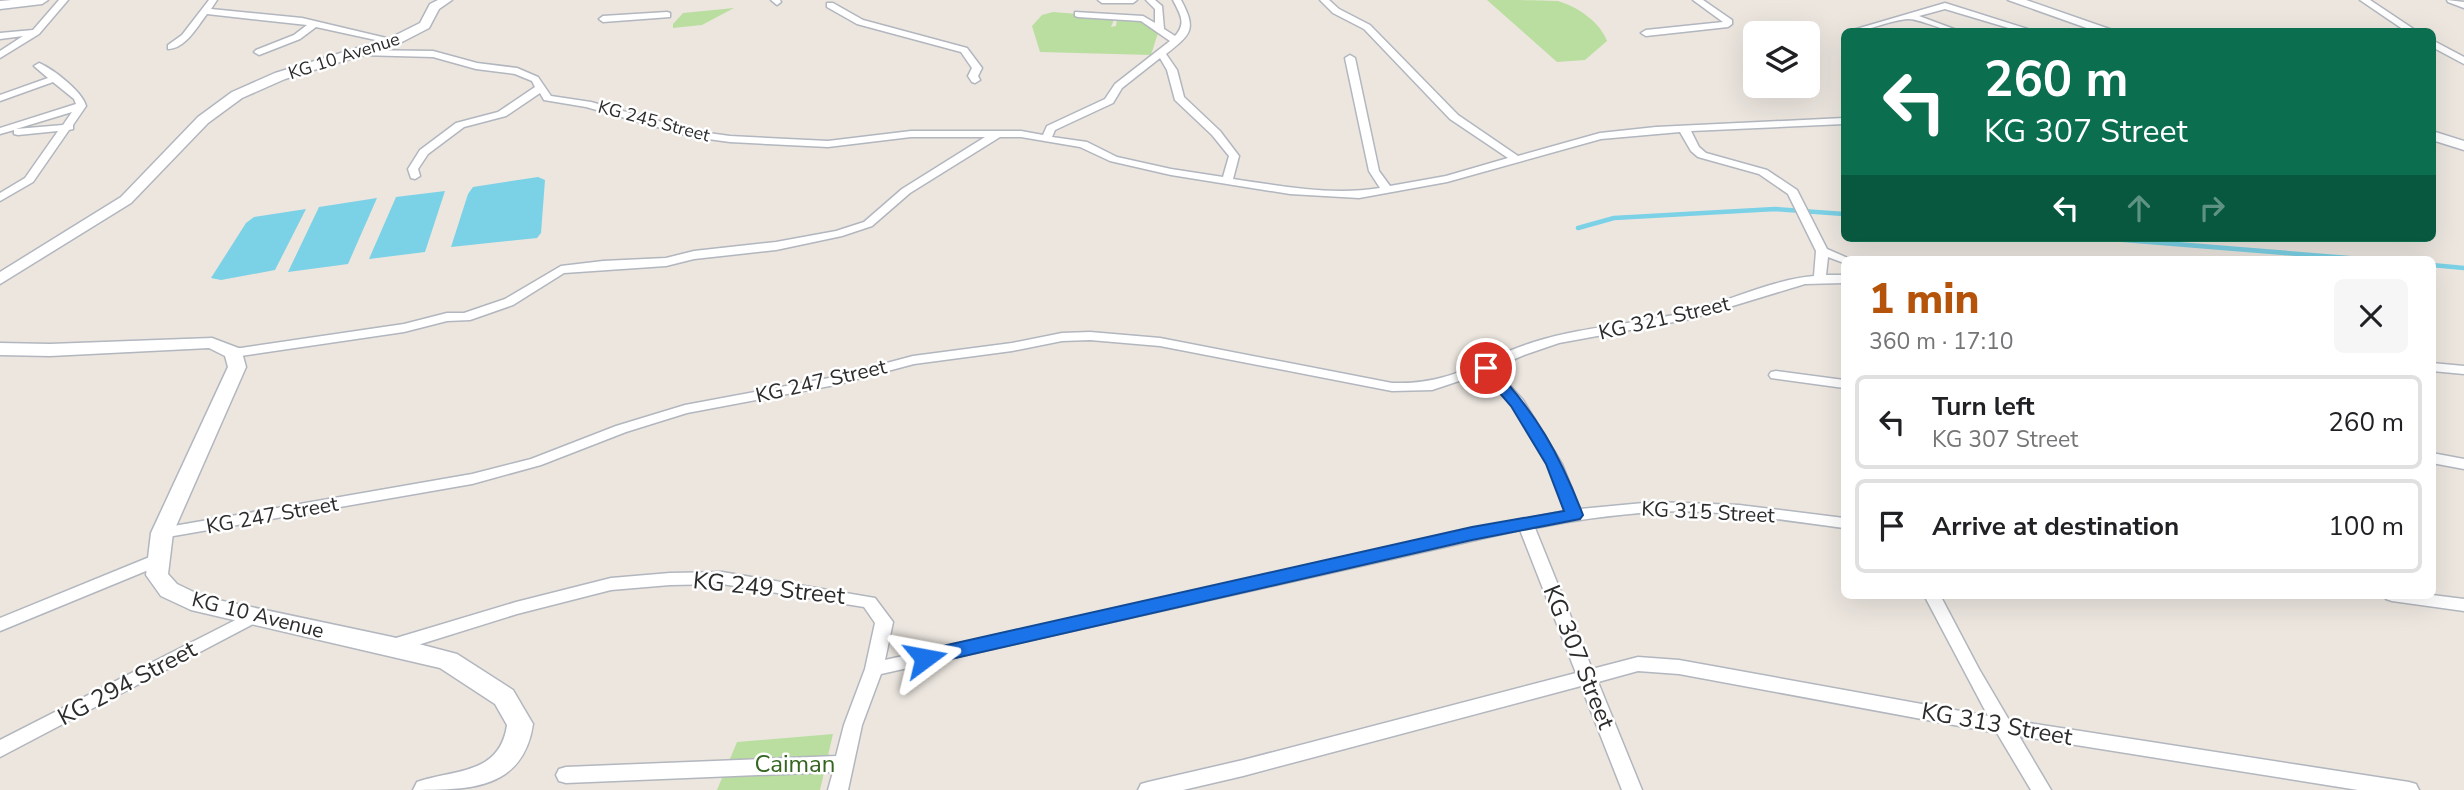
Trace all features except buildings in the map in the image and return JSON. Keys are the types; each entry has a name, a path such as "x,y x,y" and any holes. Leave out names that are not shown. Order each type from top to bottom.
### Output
{"street":[{"path":"0,5 42,0"},
{"path":"0,55 36,32 64,0"},
{"path":"171,47 185,37 213,0"},
{"name":"KG 10 Avenue","path":"0,279 125,200 203,120 237,95 281,76 394,41 425,25 432,10 446,0"},
{"path":"1082,0 1076,12 1143,19 1176,41"},
{"path":"1102,0 1133,0"},
{"path":"1150,0 1160,8 1160,30"},
{"path":"1046,139 1049,130 1055,126 1109,101 1118,86 1176,41 1186,29 1187,19 1177,0"},
{"path":"1324,0 1336,11 1367,27 1454,117 1516,159"},
{"path":"1646,33 1730,22 1697,0"},
{"path":"2014,0 2100,28"},
{"path":"2364,0 2408,28"},
{"path":"2451,0 2464,5"},
{"path":"830,5 860,22 964,50 977,68 973,76 975,80"},
{"path":"1863,28 1938,6 1951,6 2020,28"},
{"path":"205,11 314,24 394,41"},
{"path":"603,19 667,15"},
{"path":"1907,15 1946,28"},
{"path":"259,51 297,37 314,24"},
{"path":"0,36 36,32"},
{"path":"2436,45 2464,61"},
{"name":"KG 245 Street","path":"359,52 433,54 466,64 517,71 530,75 548,98 587,104 693,134 730,139 828,144 911,134 1021,134 1083,144 1114,159 1227,181 1290,191 1344,195 1388,191 1447,179 1600,136 1841,121"},
{"path":"1160,52 1172,70 1179,98 1216,133 1234,156 1227,181"},
{"path":"1350,58 1374,172 1388,191"},
{"path":"39,66 79,98 82,106"},
{"path":"0,98 55,78"},
{"path":"415,176 413,169 424,152 451,131 460,125 502,114 540,88"},
{"path":"0,198 29,180 82,106"},
{"path":"0,132 82,106"},
{"path":"0,132 69,127"},
{"path":"1684,129 1695,149 1702,155 1763,172 1793,192 1822,251 1820,277"},
{"path":"0,349 50,350 212,343 234,353 404,328 446,317 465,317 509,302 561,270 666,262 694,255 776,246 838,234 869,224 906,191 996,135"},
{"path":"2436,136 2464,146"},
{"path":"1822,251 1841,258"},
{"name":"KG 321 Street","path":"1486,368 1537,345 1692,314 1820,277 1841,279"},
{"name":"KG 247 Street","path":"162,533 484,476 536,462 654,417 685,409 812,386 914,360 1012,347 1062,337 1127,338 1185,346 1412,390 1430,388 1486,368"},
{"path":"0,625 157,560 162,533 237,367 234,353"},
{"path":"1486,368 1518,403 1555,464 1574,515"},
{"path":"2436,368 2464,370"},
{"path":"1776,375 1841,384"},
{"path":"2436,459 2464,464"},
{"name":"KG 315 Street","path":"874,669 1525,523 1574,515 1665,507 1739,510 1841,523"},
{"name":"KG 307 Street","path":"1525,523 1632,790"},
{"name":"KG 10 Avenue","path":"157,560 157,575 169,590 199,604 393,646 448,661 504,697 520,724 515,748 497,768 461,783 426,790"},
{"name":"KG 249 Street","path":"393,646 516,608 611,584 722,578 869,602 884,622 874,669 842,764 838,790"},
{"path":"1935,599 2002,726 2041,790"},
{"path":"2421,599 2464,605"},
{"name":"KG 294 Street","path":"0,750 253,617"},
{"name":"KG 313 Street","path":"1148,790 1242,768 1638,664 1679,667 2002,726 2409,790"},
{"path":"566,775 842,764"}],"green space":[{"path":"1487,0 1558,1 1587,16 1607,41 1585,60 1557,62"},
{"path":"734,8 702,25 673,28 673,24 683,13"},
{"path":"1053,12 1115,17 1111,27 1116,26 1117,18 1142,21 1158,33 1151,55 1040,52 1032,26 1042,15"},
{"name":"Caiman","path":"833,734 820,790 717,790 737,742"}],"water":[{"path":"538,177 545,180 541,233 537,238 451,247 468,194 473,187"},
{"path":"445,191 425,252 369,259 396,197"},
{"path":"377,198 348,264 288,272 319,207"},
{"path":"306,209 275,270 221,280 211,278 246,223 254,217"}],"waterway":[{"path":"1578,228 1614,218 1775,209 1841,214"},
{"path":"2150,242 2324,256"},
{"path":"2436,265 2464,268"}],"route":[{"path":"925,658 1472,534 1574,515 1555,464 1518,403 1486,368"}]}
